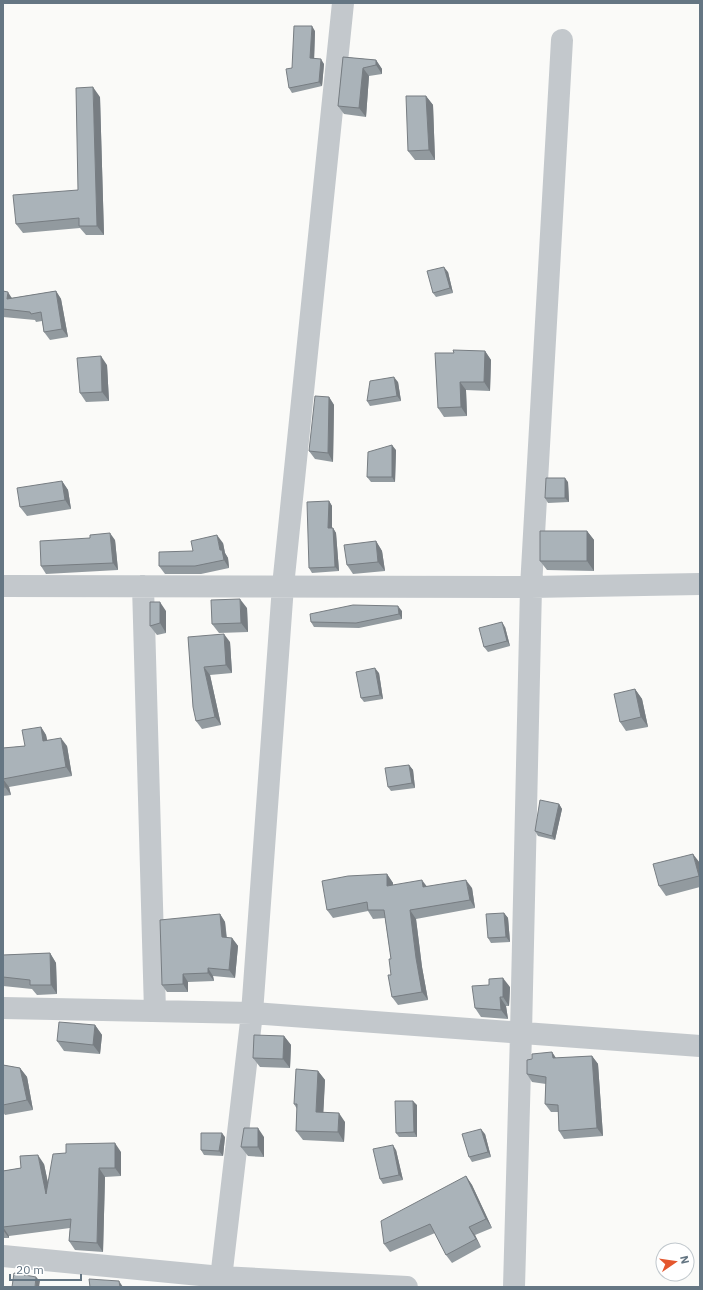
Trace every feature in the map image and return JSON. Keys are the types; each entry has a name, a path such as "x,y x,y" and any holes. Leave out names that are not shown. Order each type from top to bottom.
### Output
{"street":[{"path":"221,1282 252,1013 283,586 343,3"},
{"path":"514,1287 531,587 562,40"},
{"path":"3,586 531,587 700,584"},
{"path":"143,586 155,1011"},
{"path":"3,1008 252,1013 700,1046"},
{"path":"3,1256 221,1282 407,1287"}],"building":[{"path":"294,26 312,26 310,58 321,59 319,82 289,88 286,69 292,68"},
{"path":"343,57 376,60 376,65 363,68 359,108 338,106"},
{"path":"93,87 97,226 79,226 79,218 16,224 13,195 78,190 76,88"},
{"path":"406,96 426,96 429,150 408,151"},
{"path":"444,267 450,288 433,293 427,271"},
{"path":"3,291 8,292 7,299 56,291 62,329 44,332 41,312 31,314 30,312 3,309"},
{"path":"453,350 485,351 484,382 460,382 461,407 438,408 435,353 454,353"},
{"path":"101,356 102,392 80,393 77,358"},
{"path":"394,377 397,396 367,401 370,381"},
{"path":"315,396 329,397 328,453 309,451"},
{"path":"392,445 392,477 367,477 368,452"},
{"path":"546,478 565,478 565,498 545,498"},
{"path":"62,481 65,500 20,507 17,488"},
{"path":"329,501 328,528 333,528 335,567 309,568 307,502"},
{"path":"540,531 587,531 587,561 540,561"},
{"path":"110,533 113,563 41,566 40,541 90,538 90,535"},
{"path":"217,535 224,560 195,566 159,566 159,552 193,551 191,541"},
{"path":"376,541 378,562 347,565 344,545"},
{"path":"240,599 241,623 212,624 211,600"},
{"path":"150,602 160,602 160,623 150,626"},
{"path":"353,605 398,606 399,614 356,623 311,622 310,614"},
{"path":"502,622 507,641 484,647 479,628"},
{"path":"224,634 226,665 204,667 215,717 196,721 193,707 188,637"},
{"path":"375,668 380,695 361,698 356,672"},
{"path":"635,689 641,717 620,722 614,694"},
{"path":"41,727 43,741 61,738 66,767 3,779 3,748 25,746 22,730"},
{"path":"409,765 412,783 388,787 385,768"},
{"path":"540,800 559,804 552,836 535,831"},
{"path":"693,854 699,876 659,886 653,864"},
{"path":"387,874 387,886 422,880 423,887 466,880 470,900 410,910 422,992 392,997 388,975 391,975 389,959 391,959 384,910 368,910 367,902 327,910 322,881 348,876"},
{"path":"504,913 506,937 488,938 486,914"},
{"path":"220,914 222,937 232,938 229,970 208,968 208,973 183,974 183,984 162,985 160,920"},
{"path":"50,953 51,985 30,985 30,980 3,977 3,955"},
{"path":"503,978 503,997 500,997 501,1010 475,1008 472,986 489,985 489,979"},
{"path":"59,1022 95,1025 93,1045 57,1041"},
{"path":"254,1035 284,1036 283,1059 253,1058"},
{"path":"552,1052 553,1058 592,1056 597,1128 559,1131 558,1105 545,1104 546,1077 527,1074 527,1060 532,1059 532,1054"},
{"path":"3,1065 20,1068 27,1100 3,1105"},
{"path":"296,1069 318,1071 316,1112 339,1113 338,1132 296,1131 297,1104 294,1104"},
{"path":"395,1101 413,1101 414,1132 396,1133"},
{"path":"244,1128 258,1128 258,1147 241,1147"},
{"path":"481,1129 488,1152 469,1157 462,1134"},
{"path":"201,1133 222,1133 219,1151 201,1150"},
{"path":"115,1143 115,1168 99,1168 97,1243 69,1241 71,1219 3,1227 3,1171 21,1168 20,1156 38,1155 46,1194 53,1154 66,1153 66,1144"},
{"path":"393,1145 399,1175 380,1179 373,1149"},
{"path":"466,1176 486,1219 469,1227 476,1239 446,1255 430,1224 384,1244 381,1221"},
{"path":"14,1273 36,1277 35,1287 12,1287"},
{"path":"89,1279 119,1281 120,1287 90,1287"}]}
